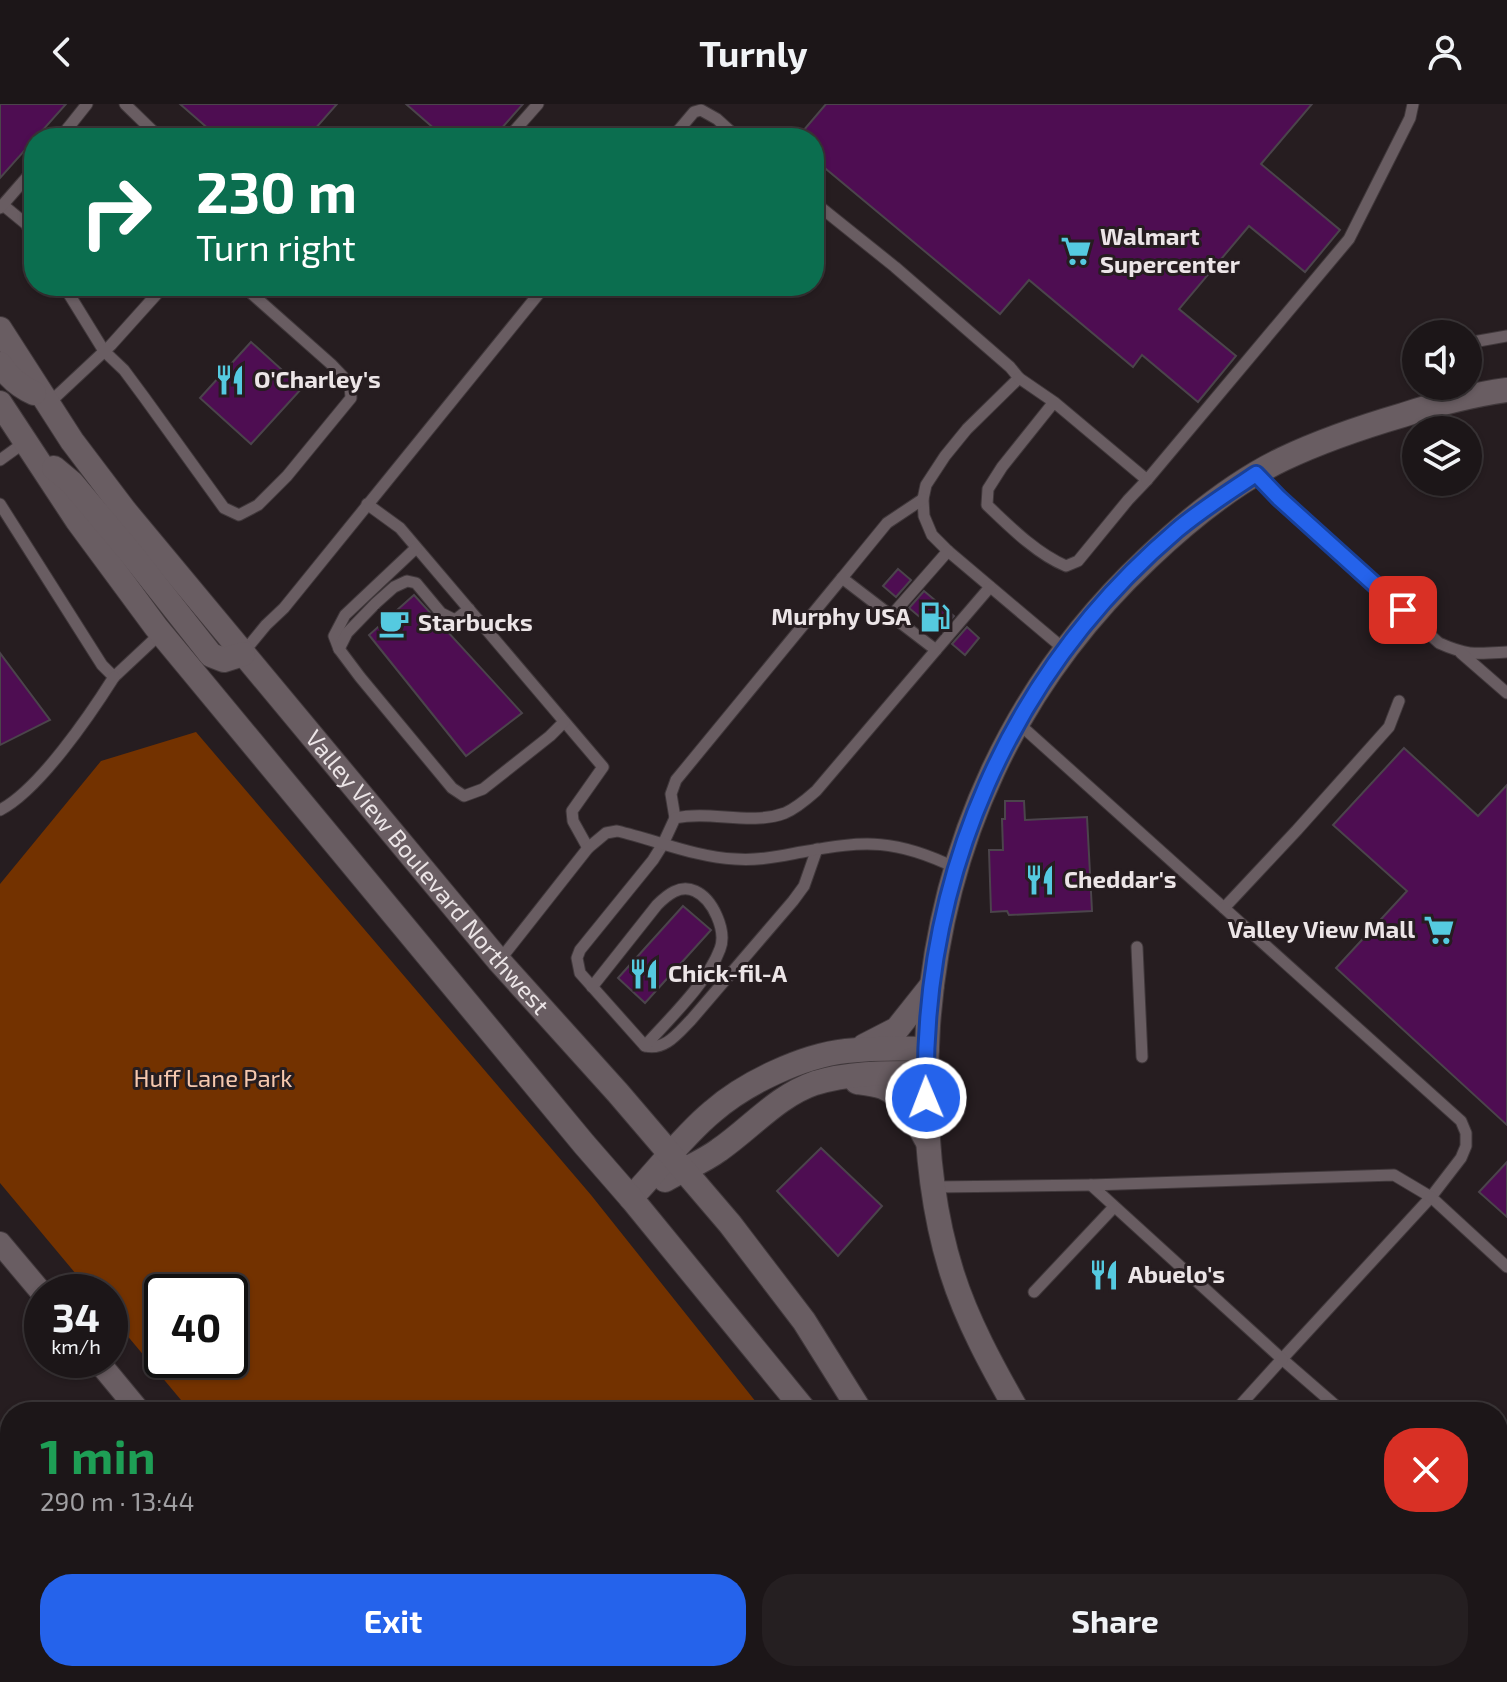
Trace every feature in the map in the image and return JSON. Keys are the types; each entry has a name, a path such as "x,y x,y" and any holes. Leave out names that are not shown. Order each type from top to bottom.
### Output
{"main road":[{"name":"Valley View Boulevard Northwest","path":"0,329 72,441 125,511 499,961 730,1224 804,1321 855,1402"},
{"path":"0,364 23,388 46,401"},
{"path":"1482,391 1507,390"},
{"path":"1013,1402 967,1313 952,1272 933,1187 926,1073 932,985 940,931 956,868 988,780 1017,722 1064,649 1119,585 1176,531 1256,474 1283,459 1432,400"},
{"path":"0,403 77,520 161,633 798,1402"},
{"path":"25,442 72,483 211,655 224,660 243,654"},
{"path":"631,1198 677,1162 712,1112 737,1093 774,1073 810,1059 873,1043 897,1029 932,985"},
{"path":"850,1051 927,1049"},
{"path":"677,1162 719,1151 786,1098 814,1084 870,1074 926,1073"},
{"path":"826,1081 884,1087 899,1099 914,1118 929,1145"}],"street":[{"path":"0,1243 26,1274"},
{"path":"111,1378 131,1402"}],"lane":[{"path":"68,128 87,104"},
{"path":"125,104 150,128"},
{"path":"517,128 538,104"},
{"path":"1054,402 1002,467 988,489 987,505 1053,560 1066,566 1078,561 1349,239 1410,118 1413,104"},
{"path":"680,128 694,112 701,110 727,128"},
{"path":"24,180 1,206 24,223"},
{"path":"824,210 904,275 1019,378 1054,402 1147,480"},
{"path":"70,296 104,351 124,370 224,508 239,515 258,505 287,476 351,398 350,384 254,296"},
{"path":"46,401 104,351 155,296"},
{"path":"243,654 284,608 537,296"},
{"path":"1482,340 1507,336"},
{"path":"1019,378 967,429 945,456 926,485 924,516 932,535 948,551 1064,649"},
{"path":"0,460 25,442"},
{"path":"1256,474 1439,643 1469,654 1507,652"},
{"path":"817,849 808,878 799,894 691,1020 674,1038 661,1046 645,1046 580,973 577,958 580,950 663,844 675,818 671,794 676,780 887,523 923,499"},
{"path":"0,504 102,665 114,677"},
{"path":"367,504 400,528 603,767 572,811 573,821 588,848"},
{"path":"416,548 345,615 334,636 339,649 452,788 464,796 483,789 564,722"},
{"path":"891,616 948,551"},
{"path":"842,578 936,650"},
{"path":"339,649 347,633 376,603 394,587 407,581 416,583 441,613 455,620 469,609"},
{"path":"675,818 693,814 753,817 782,814 799,805 816,791 990,587"},
{"path":"0,810 12,803 47,770 114,677 161,633"},
{"path":"1460,652 1507,693"},
{"path":"1224,908 1389,727 1399,701"},
{"path":"1017,722 1461,1121 1466,1133 1466,1146 1461,1158 1431,1197 1243,1402"},
{"path":"499,961 588,848 606,833 617,831 702,855 757,860 848,843 877,843 908,848 956,868"},
{"path":"592,987 669,893 681,889 695,891 710,904 721,923 722,946 683,1005 645,1046"},
{"path":"1137,947 1142,1057"},
{"path":"933,1187 1394,1175 1431,1197 1507,1267"},
{"path":"1091,1185 1331,1402"},
{"path":"1034,1292 1114,1207"}],"green space":[{"name":"Huff Lane Park","path":"196,732 591,1195 756,1402 183,1402 163,1378 248,1378 248,1274 144,1274 144,1356 128,1337 128,1274 76,1274 0,1183 0,884 101,761"}],"building":[{"path":"0,104 66,104 45,128 24,128 24,151 0,178"},
{"path":"180,104 337,104 316,128 208,128"},
{"path":"406,104 523,104 502,128 434,128"},
{"name":"Walmart Supercenter","path":"826,104 1312,104 1261,164 1340,230 1305,272 1249,226 1179,309 1236,356 1198,402 1142,355 1133,367 1029,280 1000,314 824,167 824,128 806,128"},
{"path":"251,342 302,388 251,444 200,398"},
{"path":"898,569 911,580 896,597 883,586"},
{"path":"924,591 954,616 939,633 909,608"},
{"path":"414,595 522,713 466,756 369,635"},
{"path":"967,627 979,638 965,655 952,644"},
{"path":"0,653 50,720 0,745"},
{"name":"Valley View Mall","path":"1404,748 1478,816 1507,785 1507,1125 1336,968 1407,891 1333,825"},
{"name":"Cheddar's","path":"1005,801 1024,801 1025,820 1087,817 1092,911 1009,915 1007,911 991,912 989,850 1003,850"},
{"path":"683,906 711,930 645,1003 618,978"},
{"path":"821,1148 882,1206 838,1256 777,1191"},
{"path":"1507,1162 1507,1217 1479,1192"}],"place":[{"name":"Walmart Supercenter","path":"1076,251"},
{"name":"O'Charley's","path":"230,380"},
{"name":"Murphy USA","path":"935,617"},
{"name":"Starbucks","path":"394,623"},
{"name":"Cheddar's","path":"1040,880"},
{"name":"Valley View Mall","path":"1439,930"},
{"name":"Chick-fil-A","path":"644,974"},
{"name":"Abuelo's","path":"1104,1275"}],"route":[{"path":"926,1098 931,992 940,931 966,837 988,780 1017,722 1064,649 1119,585 1176,531 1256,474 1403,610"}]}
